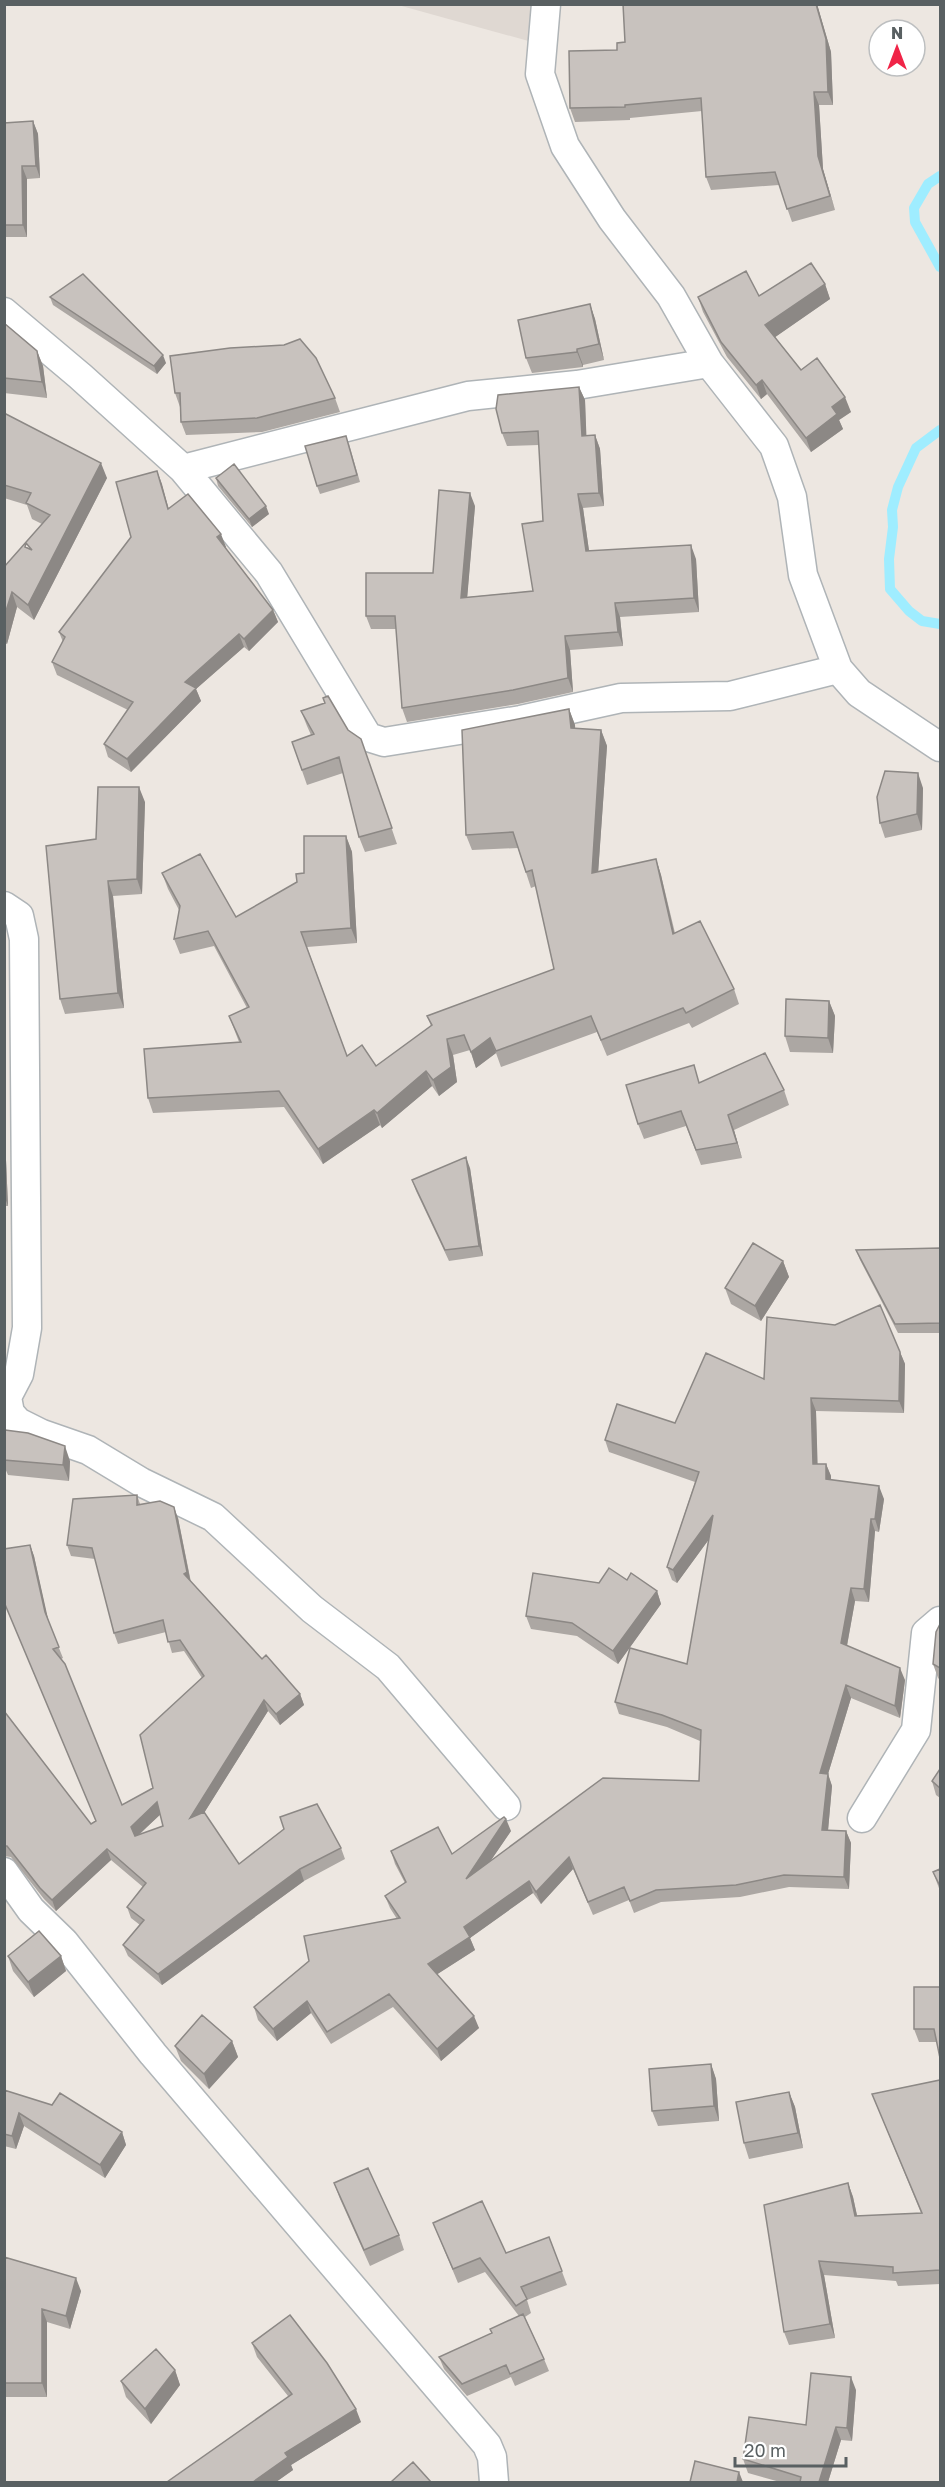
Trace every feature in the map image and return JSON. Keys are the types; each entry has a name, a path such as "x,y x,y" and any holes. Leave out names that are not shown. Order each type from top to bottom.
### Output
{"street":[{"path":"546,4 540,74 564,146 612,219 671,296 709,363 774,446 792,497 803,575 838,669 859,693 940,747"},
{"path":"4,312 80,375 183,469 269,573 368,737 384,742 521,720 621,698 730,696 838,669"},
{"path":"183,469 468,396 577,385 709,363"},
{"path":"4,906 19,916 24,939 27,1328 19,1374 7,1397 10,1413 18,1422 42,1434 88,1450 141,1482 213,1517 312,1609 388,1667 506,1806"},
{"path":"862,1818 916,1730 926,1632 940,1621"},
{"path":"4,1872 31,1910 64,1942 153,2054 487,2445 492,2457 494,2482"}],"shaded area":[{"path":"398,5 537,5 532,42"}],"building":[{"path":"623,4 816,4 826,39 828,92 814,92 818,156 830,196 787,209 775,172 706,177 701,98 625,105 625,107 570,108 569,51 617,50 617,43 625,42"},
{"path":"33,121 36,166 22,166 23,225 4,225 4,123"},
{"path":"811,263 825,284 765,325 801,370 817,358 845,397 832,407 837,414 806,438 762,380 756,385 721,342 698,297 746,271 759,296"},
{"path":"83,274 163,355 154,366 50,297"},
{"path":"590,304 599,344 577,349 577,352 526,358 518,320"},
{"path":"4,323 37,351 42,382 4,378"},
{"path":"300,339 316,358 335,398 257,418 181,422 180,393 175,393 170,356 230,348 284,345"},
{"path":"579,387 582,436 595,435 599,493 578,494 586,551 691,545 694,598 615,603 618,632 565,636 568,678 513,690 402,708 395,616 366,616 366,573 433,573 439,490 470,493 461,598 533,591 522,524 543,521 538,431 502,433 496,409 498,395"},
{"path":"4,413 101,463 28,605 12,592 4,617 4,567 50,515 26,503 31,493 4,485"},
{"path":"346,436 357,475 317,486 305,446"},
{"path":"234,464 266,506 249,519 216,478"},
{"path":"157,471 168,509 188,494 221,534 217,537 273,610 244,639 239,634 185,682 196,688 127,759 104,744 133,702 52,662 65,637 59,632 131,537 116,482"},
{"path":"328,696 348,730 361,739 392,828 359,837 339,757 302,770 292,742 314,734 301,711 325,703 323,698"},
{"path":"569,709 571,728 601,730 592,873 656,859 673,934 700,921 734,989 686,1013 683,1008 601,1040 591,1016 496,1051 490,1038 471,1052 464,1035 447,1039 451,1067 433,1080 426,1071 377,1113 374,1110 318,1149 279,1091 148,1098 144,1049 241,1042 229,1016 249,1007 208,931 174,939 180,906 162,873 200,854 236,917 297,882 296,874 304,873 304,836 346,836 351,928 301,932 347,1056 362,1045 376,1066 432,1025 427,1016 554,969 532,870 526,872 513,832 466,835 462,730"},
{"path":"885,771 918,773 917,814 880,823 877,797"},
{"path":"98,787 139,787 137,879 108,881 118,993 60,999 46,846 96,839"},
{"path":"786,999 829,1001 828,1038 785,1036"},
{"path":"765,1053 784,1090 728,1115 737,1143 696,1150 681,1111 638,1124 626,1085 694,1065 699,1083"},
{"path":"466,1157 479,1246 445,1250 412,1180"},
{"path":"753,1243 783,1261 755,1306 725,1288"},
{"path":"940,1248 940,1323 895,1324 856,1250"},
{"path":"880,1305 900,1352 899,1401 811,1398 813,1464 826,1464 826,1479 879,1486 875,1519 871,1519 864,1589 851,1588 841,1643 900,1668 895,1706 846,1685 820,1773 828,1774 822,1830 846,1831 844,1877 784,1875 736,1885 656,1890 630,1901 624,1887 588,1902 569,1857 536,1892 529,1881 464,1927 470,1937 428,1964 474,2016 437,2049 389,1994 327,2032 307,2001 273,2029 254,2007 309,1961 304,1936 400,1918 385,1896 406,1882 391,1851 438,1827 452,1854 504,1817 506,1819 466,1879 603,1778 699,1781 701,1730 662,1715 615,1702 630,1648 687,1664 713,1515 673,1570 667,1567 699,1472 605,1440 617,1404 675,1423 706,1353 764,1379 767,1317 835,1325"},
{"path":"5,1430 28,1433 65,1446 63,1465 4,1460"},
{"path":"137,1495 137,1505 160,1501 174,1507 187,1572 184,1574 262,1659 266,1655 300,1694 276,1714 264,1700 190,1818 204,1812 239,1864 284,1829 280,1817 317,1804 341,1848 300,1869 158,1974 123,1945 144,1920 127,1907 146,1883 107,1849 52,1900 7,1846 4,1846 4,1711 91,1824 96,1821 4,1602 4,1549 30,1545 45,1612 59,1647 53,1649 65,1664 122,1805 153,1788 140,1735 204,1676 180,1640 168,1642 163,1620 114,1633 92,1548 67,1545 73,1499","holes":["157,1802 163,1826 135,1836 131,1827"]},
{"path":"609,1568 627,1580 631,1573 657,1591 613,1651 572,1623 526,1616 533,1573 599,1583"},
{"path":"940,1624 940,1668 933,1664 936,1632"},
{"path":"940,1769 940,1788 932,1781"},
{"path":"940,1869 940,1886 933,1872"},
{"path":"39,1931 61,1956 28,1982 8,1956"},
{"path":"914,1987 940,1987 940,2058 934,2029 914,2029"},
{"path":"202,2015 232,2041 204,2074 175,2046"},
{"path":"711,2064 714,2106 652,2111 649,2069"},
{"path":"940,2080 940,2270 893,2273 893,2267 819,2261 830,2324 784,2332 764,2205 848,2183 855,2216 922,2213 872,2094"},
{"path":"4,2090 52,2105 60,2093 122,2132 100,2165 19,2113 12,2136 4,2134"},
{"path":"789,2092 798,2133 744,2143 736,2102"},
{"path":"368,2168 399,2235 364,2250 334,2183"},
{"path":"482,2201 506,2253 549,2237 562,2271 521,2287 527,2299 516,2306 480,2258 453,2269 433,2223"},
{"path":"4,2257 76,2278 66,2316 42,2309 42,2383 4,2383"},
{"path":"523,2314 544,2359 510,2374 506,2365 462,2384 439,2357 492,2333 490,2329"},
{"path":"290,2315 327,2363 356,2409 285,2453 288,2457 253,2482 167,2482 292,2394 252,2343"},
{"path":"156,2349 175,2370 145,2409 121,2381"},
{"path":"811,2373 851,2377 847,2428 836,2427 819,2482 800,2482 801,2477 743,2459 749,2417 806,2425"},
{"path":"695,2461 739,2472 737,2482 690,2482"},
{"path":"413,2462 431,2482 391,2482"}],"waterway":[{"path":"940,176 928,184 914,208 915,222 940,267"},
{"path":"940,430 916,448 898,487 892,510 893,527 889,559 890,589 909,611 922,621 940,624"}]}
